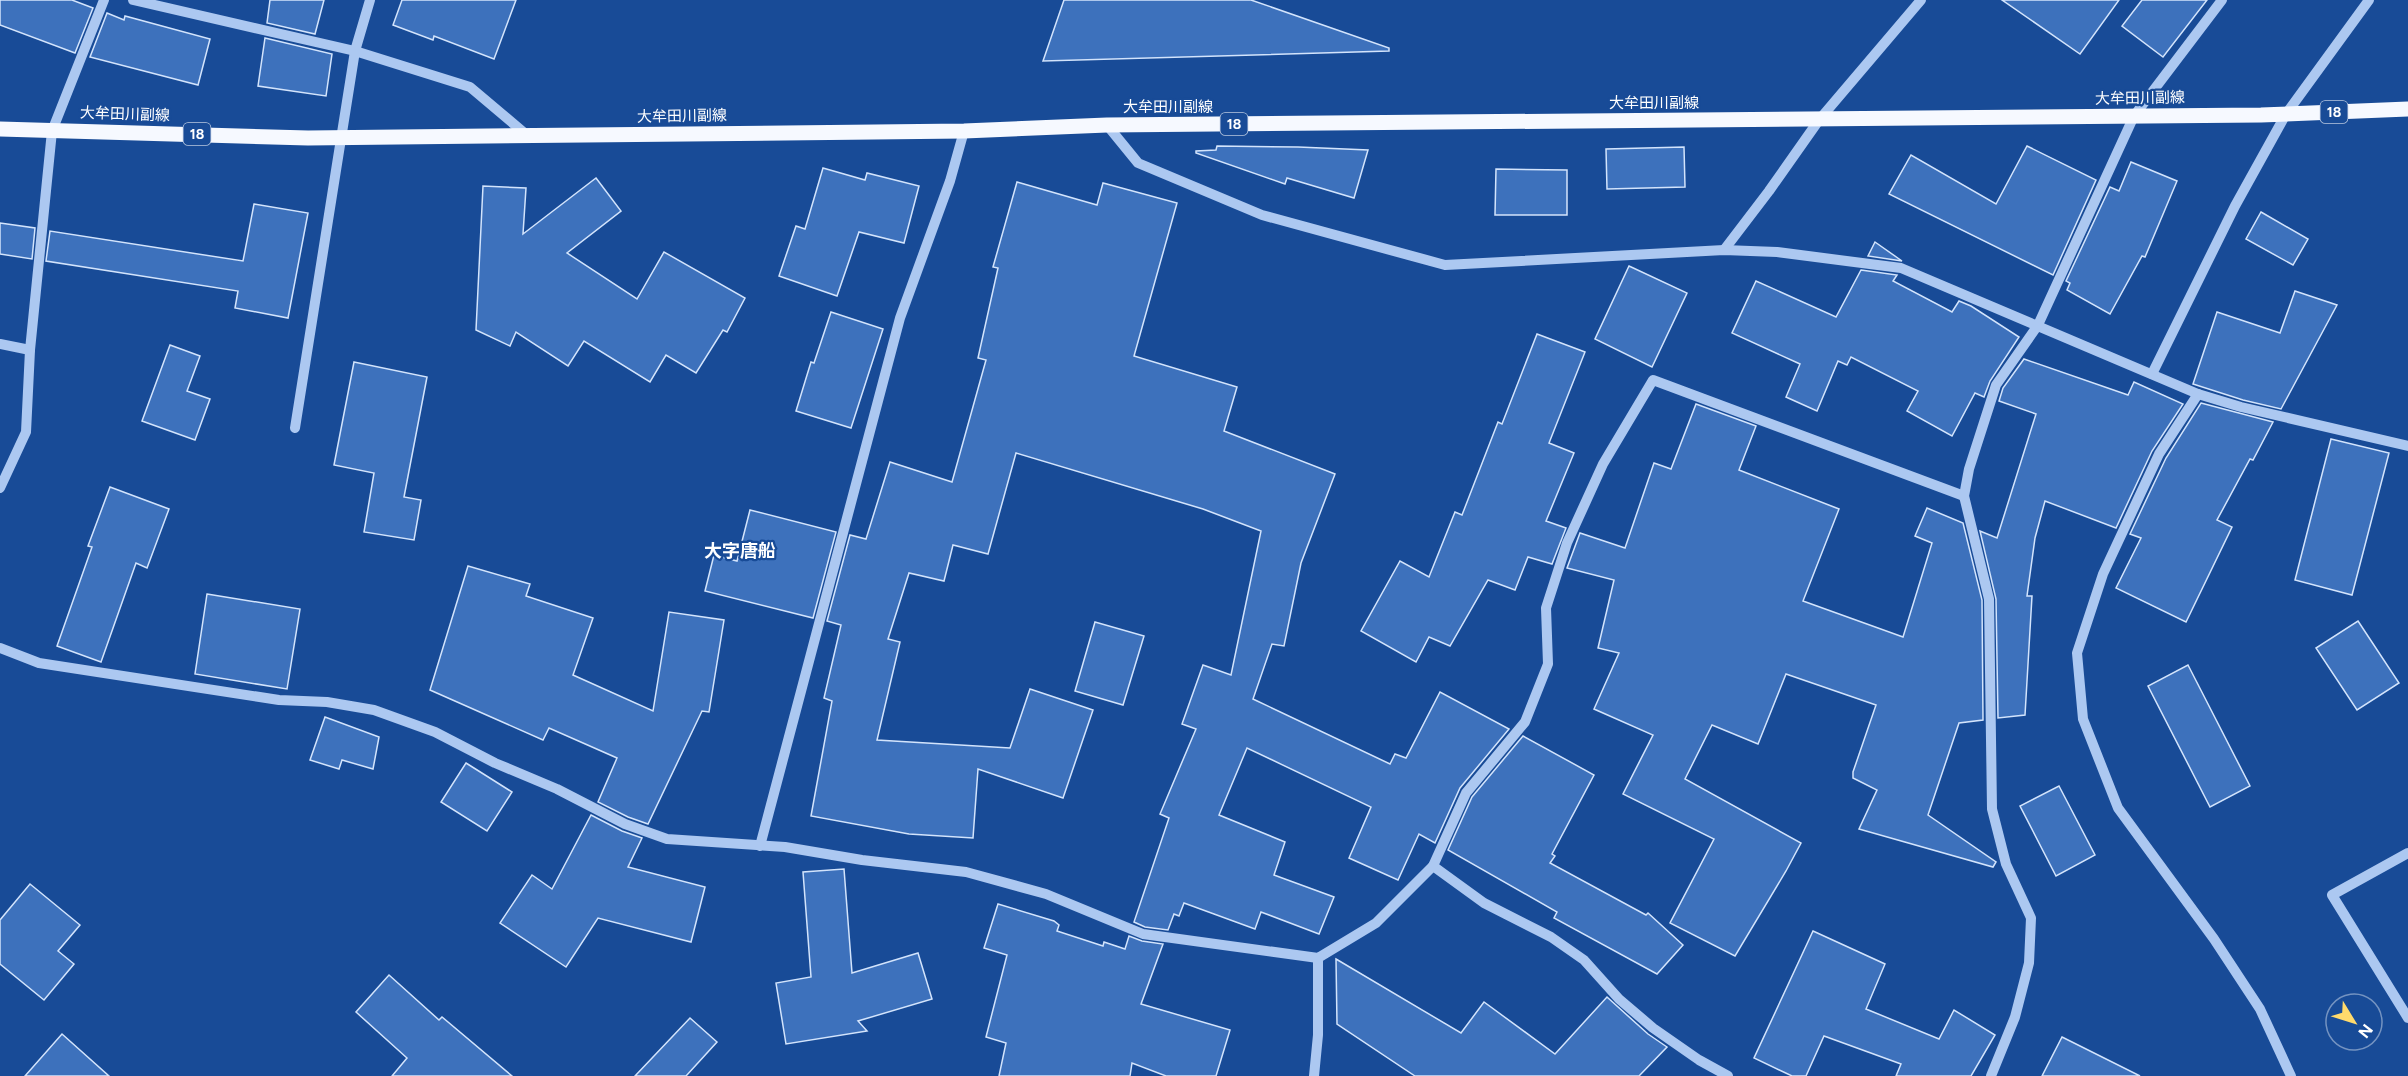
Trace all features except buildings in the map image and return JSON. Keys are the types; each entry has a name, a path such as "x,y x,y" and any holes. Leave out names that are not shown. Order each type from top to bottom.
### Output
{"main road":[{"name":"大牟田川副線","path":"0,129 341,138 964,131 1107,125 2261,116 2408,109"}],"street":[{"path":"0,488 26,432 30,350 52,130 104,0"},
{"path":"133,0 355,51 470,87 528,136"},
{"path":"294,428 355,51 370,0"},
{"path":"1724,250 1819,120 1921,0"},
{"path":"1991,1076 2015,1017 2029,963 2031,918 2006,864 1992,809 1989,599 1964,496 1969,469 1996,385 2038,325 2134,116 2222,0"},
{"path":"2152,374 2235,206 2286,114 2369,0"},
{"path":"1107,125 1138,164 1262,214 1445,265 1724,250 1777,252 1901,268 2198,394 2241,407 2408,446"},
{"path":"760,846 900,318 950,181 964,131"},
{"path":"0,344 30,350"},
{"path":"0,648 39,663 279,700 327,702 374,710 435,732 495,763 558,789 625,824 667,838 785,847 862,860 966,872 1046,894 1143,934 1318,957 1376,923 1433,866 1466,793 1525,722 1548,664 1546,608 1567,543 1603,464 1653,380 1964,496"},
{"path":"2198,394 2160,454 2103,574 2077,652 2083,719 2118,808 2214,939 2260,1009 2291,1076"},
{"path":"2408,853 2332,895 2408,1018"},
{"path":"1433,866 1484,903 1551,937 1584,960 1619,999 1653,1028 1699,1060 1728,1076"},
{"path":"1314,1076 1318,1035 1318,957"}],"district":[{"name":"大字唐船","path":"740,551"}]}
